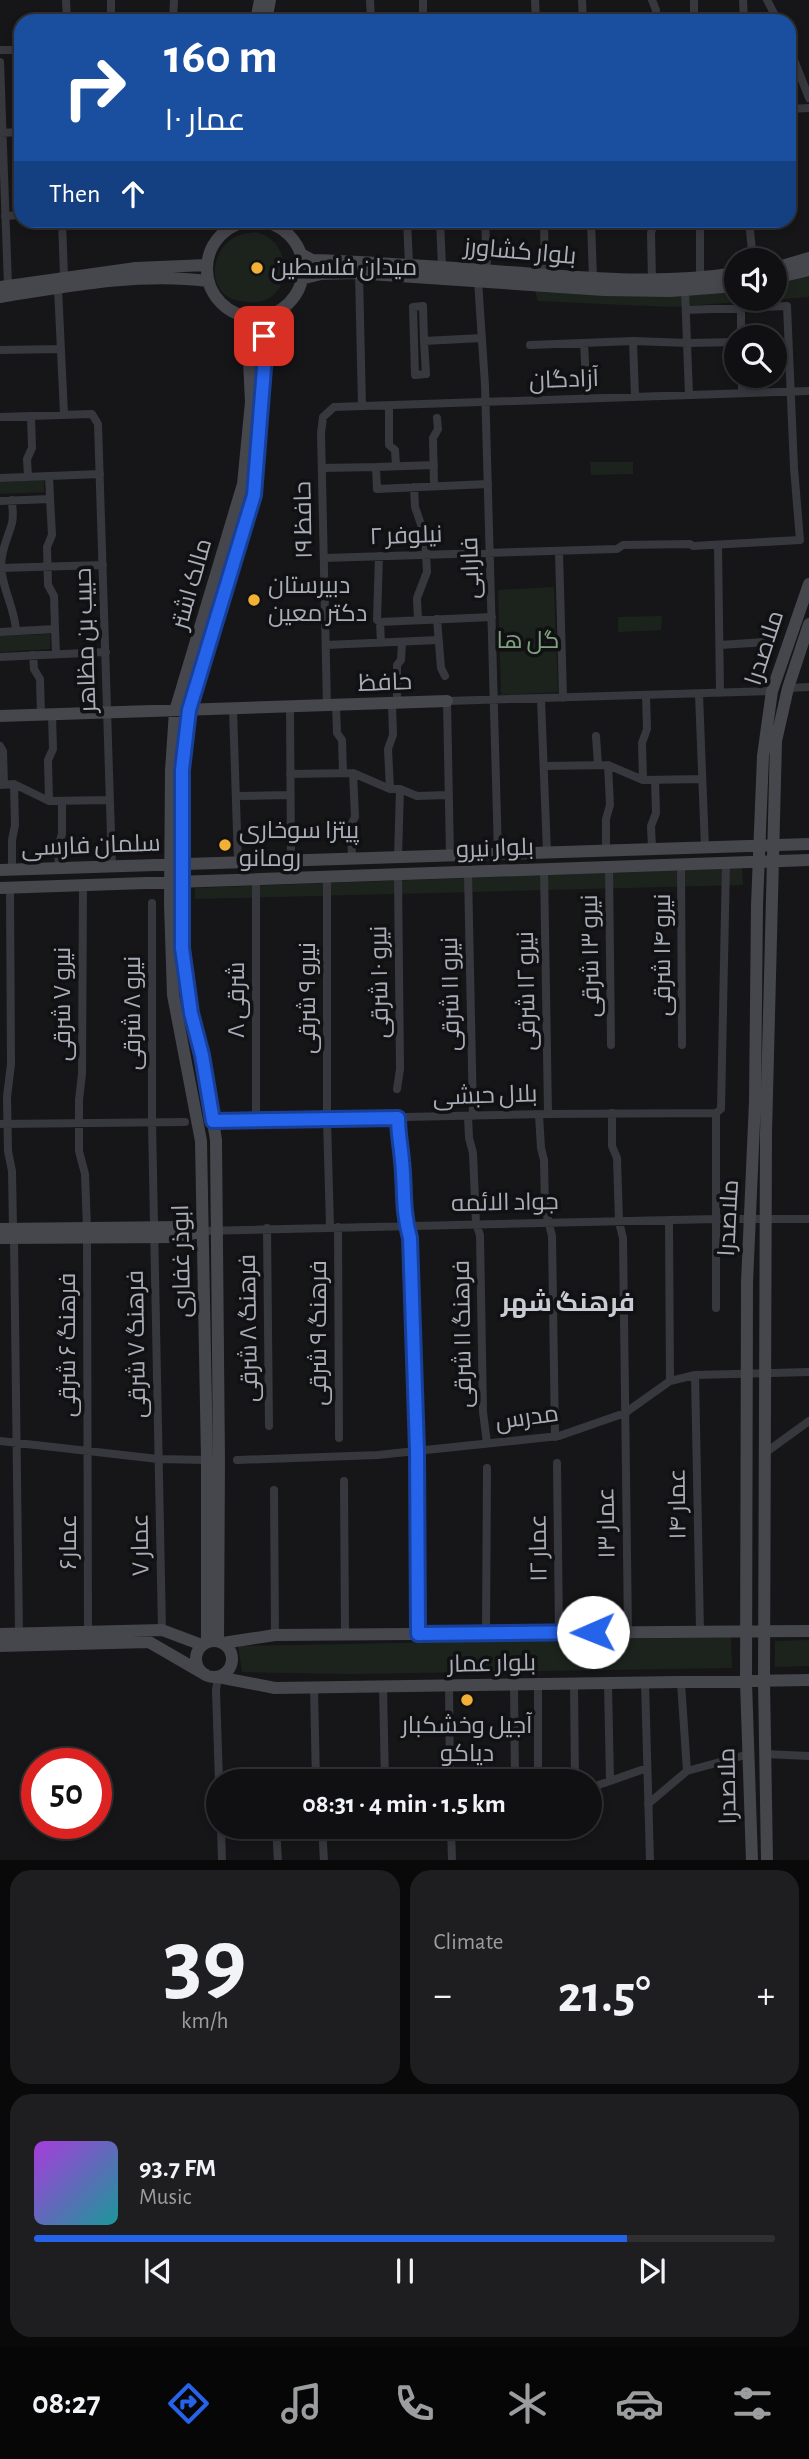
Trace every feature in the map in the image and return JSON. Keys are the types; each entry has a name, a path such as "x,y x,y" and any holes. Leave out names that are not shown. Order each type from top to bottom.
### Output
{"main road":[{"path":"230,228 220,236 211,249 207,265 208,281 215,296 226,308 241,316 263,317 279,311 291,301 300,286 303,270 300,254 294,242 280,228"},
{"name":"بلوار کشاورز","path":"300,254 312,260 409,264 483,275"},
{"path":"787,264 809,258"},
{"path":"0,297 136,268 207,265"},
{"path":"787,275 809,270"},
{"name":"بلوار کشاورز","path":"301,279 321,274 359,273 483,275 545,280 604,290 724,287"},
{"name":"بلوار کشاورز","path":"545,280 700,279 724,276"},
{"path":"4,286 179,278 208,281"},
{"name":"مالک اشتر","path":"176,882 171,771 182,710 243,484 251,402 248,341 241,316"},
{"name":"مالک اشتر","path":"182,710 254,495 265,355 263,317"},
{"name":"ملاصدرا","path":"751,1860 746,1682 747,1283 755,1101 763,757 772,691 809,584"},
{"name":"ملاصدرا","path":"767,1860 764,1754 766,1219 776,741 788,688 809,624"},
{"name":"حافظ","path":"0,716 447,701"},
{"name":"بلوار نیرو","path":"177,865 809,844"},
{"name":"بلوار نیرو","path":"176,882 809,860"},
{"name":"سلمان فارسی","path":"6,870 177,865"},
{"name":"سلمان فارسی","path":"5,888 176,882"},
{"name":"ابوذر غفاری","path":"176,882 191,1013 202,1055 216,1140 219,1460 212,1642"},
{"name":"ابوذر غفاری","path":"176,882 173,995 201,1141 212,1642"},
{"name":"جواد الائمه","path":"0,1238 9,1232 155,1232 180,1227 202,1231"},
{"path":"747,1603 756,1606 764,1603"},
{"name":"بلوار عمار","path":"0,1634 162,1630 212,1642 275,1635 809,1631"},
{"name":"بلوار عمار","path":"0,1646 149,1642 212,1676 275,1688 809,1680"},
{"path":"212,1642 231,1652 232,1665 224,1675 212,1676 201,1672 196,1660 196,1654 212,1642"},
{"path":"748,1754 764,1754"}],"street":[{"path":"0,62 5,216 4,286"},
{"path":"796,65 809,98"},
{"path":"5,216 14,215"},
{"path":"0,415 64,414 61,349 62,228"},
{"path":"407,228 409,264"},
{"path":"440,228 442,267"},
{"name":"فارابی","path":"485,228 482,338 498,854"},
{"path":"544,228 545,280"},
{"path":"591,228 593,279"},
{"path":"652,280 653,228"},
{"path":"700,228 700,279"},
{"path":"750,228 752,248"},
{"path":"359,273 362,407"},
{"path":"685,290 690,395"},
{"path":"423,306 424,341 426,374 415,375 413,307 423,306"},
{"path":"686,310 724,306"},
{"path":"787,306 790,392"},
{"path":"424,341 482,338"},
{"path":"633,341 635,397"},
{"path":"530,345 633,341 724,342"},
{"path":"584,343 587,399"},
{"path":"0,350 61,349"},
{"path":"742,388 742,393"},
{"name":"آزادگان","path":"323,417 334,407 809,391"},
{"name":"نیلوفر ۲","path":"324,558 800,540 790,392"},
{"path":"389,406 389,445 395,450 396,467"},
{"name":"حبیب بن مظاهر","path":"64,414 92,414 98,424 112,867"},
{"path":"28,477 27,459 32,448 31,416"},
{"name":"حافظ ۱۹","path":"323,417 321,433 326,645 332,706 337,733 342,740 342,773"},
{"path":"434,486 433,438 438,429 437,418"},
{"path":"322,468 434,465"},
{"path":"376,467 377,489 488,484"},
{"path":"0,478 100,474"},
{"path":"49,476 52,535 47,547 47,566 48,585 54,596 56,654"},
{"path":"414,487 415,507 425,536 427,572 417,598 418,620"},
{"path":"0,501 50,499"},
{"path":"12,500 13,520 1,553 1,568 2,582 9,594 16,631"},
{"path":"718,545 720,693"},
{"path":"559,551 563,698"},
{"path":"379,556 377,620 380,622 381,643"},
{"path":"1,568 103,565"},
{"path":"380,622 492,617"},
{"path":"437,619 445,676"},
{"path":"0,632 55,629"},
{"path":"326,645 438,640"},
{"path":"398,858 395,789 388,749 393,735 401,642"},
{"path":"720,645 766,642"},
{"path":"0,657 106,652"},
{"path":"33,655 53,749 48,760 49,802"},
{"path":"788,688 809,687"},
{"name":"حافظ","path":"447,701 772,691"},
{"path":"699,694 705,848"},
{"path":"643,780 642,743 647,729 646,695"},
{"path":"541,699 547,853"},
{"path":"447,701 450,856"},
{"path":"290,707 291,861"},
{"path":"233,709 238,863"},
{"path":"596,736 598,765"},
{"path":"0,746 3,751 2,784 14,784 49,802 110,800"},
{"path":"544,766 608,765 643,780 702,779"},
{"path":"606,851 606,819 610,805 608,765"},
{"path":"290,774 353,773 417,796 448,795"},
{"path":"352,859 351,825 355,817 353,773"},
{"path":"652,849 651,827 656,813 655,780"},
{"path":"6,870 15,825 14,784"},
{"path":"236,796 290,795"},
{"path":"59,868 62,801"},
{"path":"716,1308 716,1113 721,1109 726,863"},
{"name":"نیرو ۱۴ شرقی","path":"681,864 682,1045"},
{"name":"نیرو ۱۳ شرقی","path":"609,867 611,1045"},
{"name":"نیرو ۱۲ شرقی","path":"544,868 541,1148 544,1160 545,1208 552,1236 555,1437"},
{"name":"نیرو ۱۱ شرقی","path":"468,872 469,1138 473,1153 476,1224"},
{"name":"نیرو ۱۰ شرقی","path":"397,1089 400,1069 398,874"},
{"name":"نیرو ۹ شرقی","path":"327,876 327,1119 334,1227"},
{"name":"۸ شرقی","path":"256,879 256,1120"},
{"name":"نیرو ۷ شرقی","path":"83,885 79,1151 85,1174 87,1233"},
{"path":"5,888 11,1064 4,1124 12,1171 9,1232 17,1443 19,1634"},
{"name":"نیرو ۸ شرقی","path":"152,903 155,1232"},
{"name":"عمار ۱۳","path":"612,1113 612,1146 617,1158 619,1222 623,1238 628,1632"},
{"name":"بلال حبشی","path":"213,1121 716,1113"},
{"path":"398,1118 403,1209 410,1238 417,1450 418,1634"},
{"path":"4,1124 185,1122"},
{"name":"جواد الائمه","path":"202,1231 809,1219"},
{"path":"668,1221 670,1381"},
{"name":"فرهنگ ۱۱ شرقی","path":"476,1224 480,1236 483,1412 487,1443"},
{"name":"فرهنگ ۹ شرقی","path":"334,1227 339,1438"},
{"name":"فرهنگ ۸ شرقی","path":"267,1228 269,1426"},
{"name":"فرهنگ ۷ شرقی","path":"155,1232 158,1460"},
{"name":"فرهنگ ۶ شرقی","path":"87,1233 88,1452"},
{"name":"مدرس","path":"237,1460 378,1455 555,1437 625,1413 670,1381 695,1375 809,1373"},
{"name":"عمار ۱۴","path":"695,1375 700,1632"},
{"path":"765,1453 809,1421"},
{"path":"0,1441 158,1460 207,1460"},
{"name":"عمار۶","path":"88,1452 89,1632"},
{"name":"عمار ۷","path":"158,1460 162,1630"},
{"name":"عمار ۱۲","path":"557,1463 559,1633"},
{"path":"486,1633 488,1468"},
{"path":"344,1481 345,1634"},
{"path":"274,1490 275,1635"},
{"path":"212,1676 216,1690 219,1769"},
{"path":"645,1683 650,1860"},
{"path":"681,1683 687,1771"},
{"path":"574,1684 575,1769"},
{"path":"608,1684 610,1781"},
{"path":"514,1685 515,1769"},
{"path":"538,1685 538,1769"},
{"path":"449,1686 450,1769"},
{"path":"383,1687 385,1769"},
{"path":"314,1688 316,1769"},
{"path":"648,1804 687,1771 748,1754"},
{"path":"764,1754 809,1756"},
{"path":"602,1784 647,1768"},
{"path":"221,1839 222,1860"},
{"path":"277,1839 278,1860"},
{"path":"323,1839 324,1860"},
{"path":"451,1839 452,1860"}],"green space":[{"path":"256,232 270,238 279,248 284,260 281,285 274,295 263,301 234,300 218,286 215,278 216,262 228,242 240,235"},
{"path":"809,277 809,297 787,299 787,281"},
{"path":"724,286 724,303 672,307 538,301 535,291"},
{"path":"590,462 633,462 633,474 591,475"},
{"path":"44,480 44,492 0,494 0,482"},
{"name":"گل ها","path":"554,587 558,692 501,695 498,590"},
{"path":"662,616 661,630 618,632 618,617"},
{"path":"50,634 50,649 0,652 0,636"},
{"path":"742,868 743,885 195,899 195,888"},
{"path":"731,1637 732,1668 350,1674 242,1672 238,1646"},
{"path":"809,1640 809,1666 775,1667 775,1641"}],"place":[{"name":"میدان فلسطین","path":"257,268"},
{"name":"دبیرستان دکتر معین","path":"254,600"},
{"name":"پیتزا سوخاری رومانو","path":"225,845"},
{"name":"آجیل وخشکبار دیاکو","path":"467,1700"}],"district":[{"name":"فرهنگ شهر","path":"568,1303"}],"route":[{"path":"264,336 265,355 254,495 189,710 182,770 182,948 191,1013 202,1055 213,1121 398,1118 403,1209 410,1238 417,1450 418,1634 593,1632"}]}
